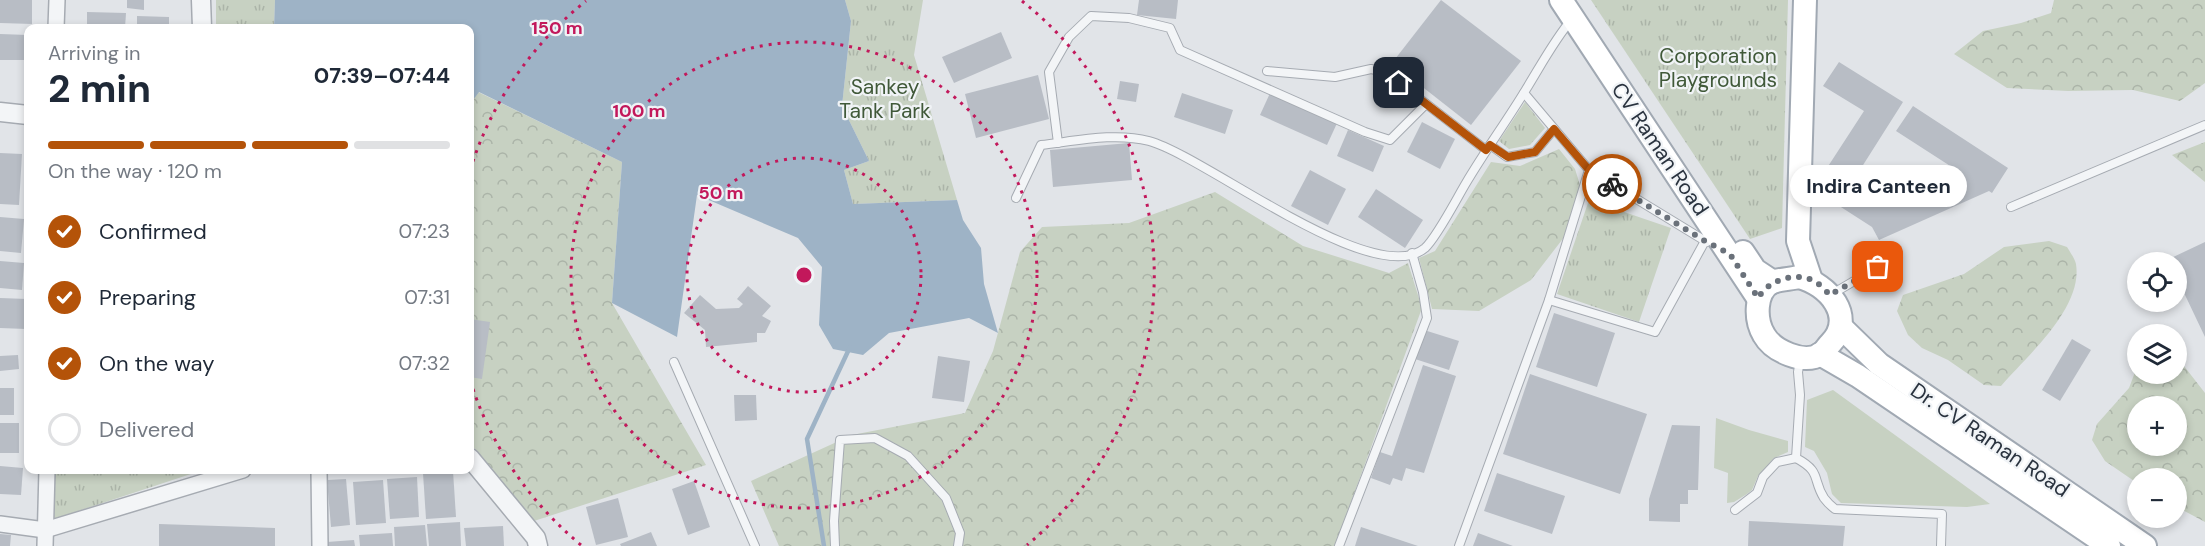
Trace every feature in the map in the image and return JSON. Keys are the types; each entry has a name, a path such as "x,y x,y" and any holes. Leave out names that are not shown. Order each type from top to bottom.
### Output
{"main road":[{"path":"1805,0 1798,241 1811,280"},
{"name":"CV Raman Road","path":"1569,6 1730,254 1766,290"},
{"name":"CV Raman Road","path":"1569,6 1755,270 1766,290"},
{"path":"1799,277 1811,280 1830,295 1840,312 1841,327 1834,340 1811,356 1775,347 1764,335 1758,317 1766,290 1799,277"},
{"name":"Dr. CV Raman Road","path":"1841,327 1880,364 2145,546"},
{"name":"Dr. CV Raman Road","path":"1811,356 1868,382 2109,546"}],"street":[{"path":"56,24 57,0"},
{"path":"201,0 202,24"},
{"path":"0,112 24,115"},
{"path":"474,463 536,538 538,546"},
{"path":"45,546 46,474"},
{"path":"0,524 45,530 230,474"},
{"path":"319,474 320,546"}],"lane":[{"path":"1016,198 1041,145 1127,137 1165,146 1326,237 1383,254 1413,253 1424,248 1524,93 1569,6"},
{"path":"1058,143 1049,72 1069,37 1091,16 1129,18 1170,28 1180,50 1365,132 1390,140 1426,104"},
{"path":"1267,71 1335,77 1371,69 1385,72 1488,147 1508,157 1535,152 1554,129"},
{"path":"1524,93 1589,170 1730,254"},
{"path":"2011,207 2205,125"},
{"path":"1459,546 1549,300 1589,170"},
{"path":"1549,300 1655,333 1705,241"},
{"path":"1339,546 1427,318 1413,253"},
{"path":"1830,295 1878,267"},
{"path":"1796,459 1800,395 1798,372 1811,356"},
{"path":"674,362 755,546"},
{"path":"835,546 834,522 840,440 875,438 908,456 946,498 960,532 958,546"},
{"path":"1735,510 1757,493 1763,477 1778,462 1796,459 1816,474 1823,497 1835,509 1941,514 1941,546"}],"green space":[{"path":"216,0 275,0 274,24 216,24"},
{"name":"Sankey Tank Park","path":"845,0 923,0 914,55 957,200 853,204 844,170 869,161 842,106 851,21"},
{"name":"Corporation Playgrounds","path":"1591,0 1788,0 1782,228 1750,239"},
{"path":"2054,0 2205,0 2205,83 2180,101 2133,90 2068,91 2007,88 1954,54 1983,31 2021,23 2051,13"},
{"path":"478,92 622,162 612,303 706,465 534,521 474,448 474,98"},
{"path":"1525,102 1545,128 1530,145 1509,149 1499,141"},
{"path":"2205,142 2205,182 2172,155"},
{"path":"1559,149 1575,169 1580,185 1565,236 1531,280 1479,311 1432,309 1419,258 1435,251 1491,162 1520,166"},
{"path":"1215,192 1303,246 1389,273 1408,263 1422,308 1335,546 779,546 751,481 852,435 965,413 993,351 1020,252 1042,227 1129,223"},
{"path":"1589,200 1671,228 1639,322 1557,294"},
{"path":"2049,241 2067,247 2076,264 2076,281 2071,297 2051,330 2001,386 1984,385 1948,360 1922,348 1908,335 1897,311 1903,295 1964,274 2004,247"},
{"path":"2187,370 2205,393 2205,522 2187,512 2187,468 2127,468 2127,476 2105,461 2092,440 2097,424 2131,384 2187,384"},
{"path":"1833,390 1990,504 1967,507 1841,503 1832,494 1827,473 1814,451 1805,447 1807,400"},
{"path":"1716,418 1788,441 1788,452 1774,458 1758,476 1752,490 1734,502 1727,503 1728,473 1714,468"},
{"path":"55,474 191,474 54,519"}],"water":[{"path":"275,0 845,0 851,21 842,106 869,161 844,170 853,204 957,200 963,220 981,248 984,284 998,333 969,318 889,333 863,355 833,349 819,325 822,267 798,238 697,195 677,337 612,303 622,162 479,92 474,99 474,24 274,24"}],"building":[{"path":"0,0 32,0 32,24 0,23"},
{"path":"127,0 144,0 144,10 127,8"},
{"path":"1139,0 1178,0 1176,19 1137,15"},
{"path":"1441,0 1521,61 1471,125 1392,63"},
{"path":"87,12 126,13 125,24 87,24"},
{"path":"137,16 169,17 169,24 137,24"},
{"path":"1001,32 1012,58 954,83 942,57"},
{"path":"0,34 24,35 24,60 0,60"},
{"path":"1839,62 1903,102 1858,173 1899,200 1958,171 1896,131 1913,106 2008,168 1992,193 1989,191 1879,240 1872,227 1830,200 1841,182 1825,171 1864,111 1823,86"},
{"path":"1038,75 1049,119 976,138 965,94"},
{"path":"1120,81 1139,84 1136,102 1117,99"},
{"path":"1271,91 1338,121 1327,145 1260,115"},
{"path":"1182,93 1233,110 1225,134 1174,117"},
{"path":"1422,122 1455,139 1440,169 1407,152"},
{"path":"1348,130 1384,146 1373,172 1337,156"},
{"path":"1129,143 1132,180 1053,187 1050,150"},
{"path":"0,153 22,154 19,205 0,204"},
{"path":"1310,170 1346,189 1328,225 1291,206"},
{"path":"1376,189 1423,220 1405,248 1358,217"},
{"path":"0,217 24,219 21,253 0,251"},
{"path":"2205,242 2205,337 2187,299 2187,252 2184,252"},
{"path":"0,261 24,263 22,290 0,288"},
{"path":"748,286 771,306 762,316 771,321 765,333 757,333 757,342 706,347 705,330 684,313 700,295 716,309 739,308 743,304 737,299"},
{"path":"0,298 24,299 24,329 0,328"},
{"path":"1554,313 1615,333 1597,387 1536,367"},
{"path":"474,320 490,322 482,379 474,378"},
{"path":"1424,330 1459,341 1449,370 1415,359"},
{"path":"2072,339 2091,350 2060,401 2042,390"},
{"path":"18,355 19,369 0,371 0,356"},
{"path":"938,356 970,361 964,402 932,398"},
{"path":"1423,365 1456,376 1424,473 1406,468 1402,481 1393,478 1390,485 1371,478 1380,452 1392,456"},
{"path":"1530,374 1647,414 1620,494 1503,454"},
{"path":"0,388 14,388 14,415 0,415"},
{"path":"734,395 756,395 757,420 735,421"},
{"path":"0,423 19,423 19,453 0,453"},
{"path":"1672,425 1700,426 1698,490 1688,490 1688,504 1680,504 1680,522 1649,521 1649,499"},
{"path":"0,466 23,468 21,495 0,494"},
{"path":"1497,473 1565,496 1552,534 1484,511"},
{"path":"423,474 453,474 456,517 426,519"},
{"path":"417,477 419,517 390,519 387,479"},
{"path":"346,479 350,525 331,527 327,480"},
{"path":"383,480 386,523 356,525 353,482"},
{"path":"694,481 710,527 688,535 672,489"},
{"path":"618,498 628,537 596,545 586,507"},
{"path":"1749,521 1845,526 1843,546 1748,546"},
{"path":"460,522 461,546 429,546 427,524"},
{"path":"159,524 275,528 275,546 159,546"},
{"path":"425,525 427,546 395,546 394,527"},
{"path":"503,526 504,546 466,546 464,528"},
{"path":"1361,527 1418,546 1355,546"},
{"path":"651,532 657,546 621,546 620,544"},
{"path":"392,533 393,546 360,546 359,535"},
{"path":"1478,533 1513,546 1473,546"},
{"path":"0,534 11,535 10,546 0,546"},
{"path":"354,540 355,546 327,546 327,542"}],"waterway":[{"path":"824,546 807,439 850,347"}],"way so far":[{"path":"1612,184 1730,254 1758,298 1763,289 1773,282 1799,277 1811,280 1830,295 1878,267"}],"place":[{"name":"Indira Canteen","path":"1878,267"}],"route":[{"path":"1399,83 1486,150 1490,145 1508,157 1535,152 1554,129 1589,170 1612,184"}]}
